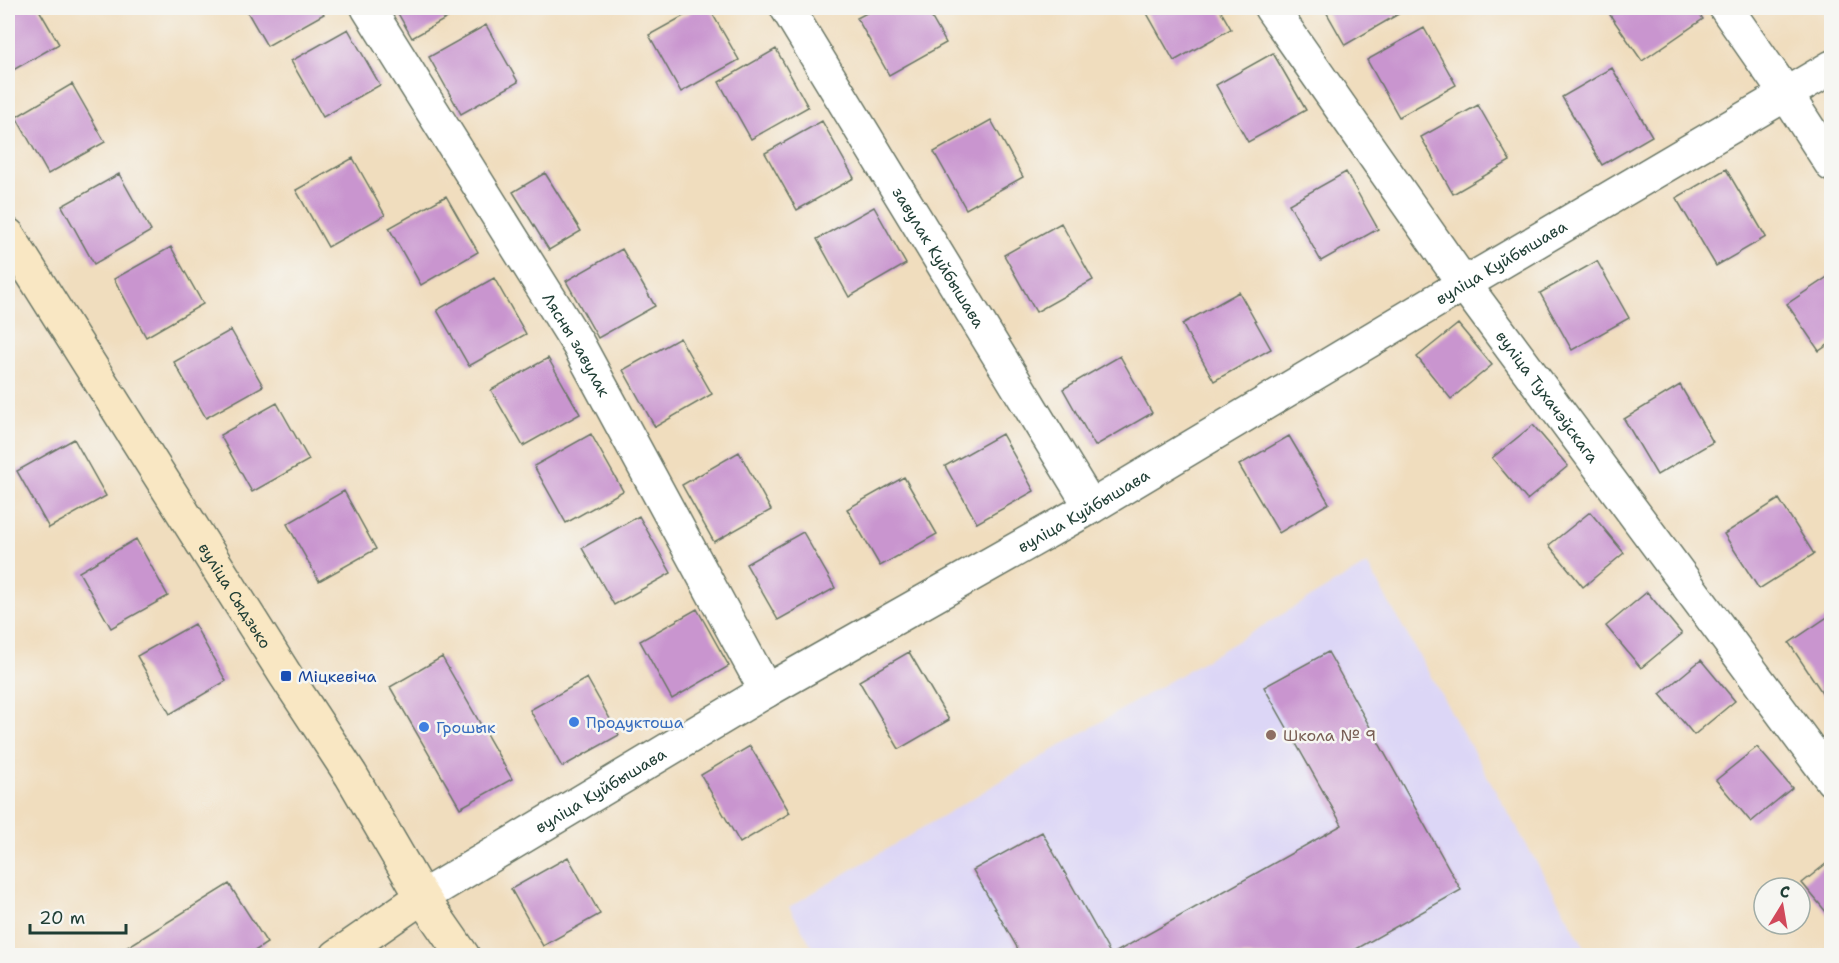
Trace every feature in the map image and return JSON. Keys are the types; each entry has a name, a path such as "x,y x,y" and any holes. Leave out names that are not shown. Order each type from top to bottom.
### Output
{"street":[{"name":"Лясны завулак","path":"368,8 578,344 766,691"},
{"name":"завулак Куйбышава","path":"787,8 1091,507"},
{"name":"вуліца Тухачэўскага","path":"1271,8 1464,284 1832,780"},
{"path":"1726,8 1832,165"},
{"name":"вуліца Куйбышава","path":"337,956 422,897 766,691 1091,507 1832,67"},
{"name":"вуліца Сыдзько","path":"8,235 351,775 422,897 463,956"}],"shaded area":[{"name":"Школа № 9","path":"1367,564 1589,955 817,955 789,907"}],"building":[{"path":"8,8 38,8 59,44 8,73"},
{"path":"245,8 320,8 324,14 267,46"},
{"path":"395,8 465,8 412,38"},
{"path":"698,8 709,8 739,60 681,92 649,35"},
{"path":"876,8 926,8 946,43 889,75 857,18"},
{"path":"1144,8 1219,8 1231,29 1174,61"},
{"path":"1324,8 1399,8 1402,12 1345,45"},
{"path":"1620,8 1695,8 1703,19 1642,61 1610,15"},
{"path":"486,25 518,82 461,114 429,57"},
{"path":"1424,28 1456,85 1399,117 1367,60"},
{"path":"348,29 380,85 323,117 291,61"},
{"path":"776,49 808,107 751,139 719,82"},
{"path":"1273,53 1306,110 1248,142 1216,85"},
{"path":"1612,68 1652,136 1602,165 1562,97"},
{"path":"72,84 105,142 48,174 16,117"},
{"path":"1478,105 1510,161 1453,194 1421,137"},
{"path":"991,120 1023,177 966,209 934,152"},
{"path":"822,121 854,178 797,210 765,153"},
{"path":"353,158 385,215 328,247 296,190"},
{"path":"1726,169 1766,237 1716,266 1676,198"},
{"path":"1346,172 1378,229 1321,261 1289,204"},
{"path":"545,173 581,231 549,250 513,192"},
{"path":"119,174 151,231 94,264 62,206"},
{"path":"446,196 478,252 421,285 389,228"},
{"path":"874,207 906,264 849,297 817,239"},
{"path":"1061,223 1093,280 1036,312 1004,255"},
{"path":"171,247 203,304 146,337 114,279"},
{"path":"622,249 655,306 598,338 566,281"},
{"path":"1597,261 1629,318 1572,350 1540,293"},
{"path":"1832,274 1832,342 1819,351 1787,304"},
{"path":"494,278 526,334 469,366 437,310"},
{"path":"1239,292 1271,349 1214,381 1182,324"},
{"path":"1458,324 1492,365 1451,399 1417,357"},
{"path":"231,330 263,386 206,418 174,362"},
{"path":"680,338 712,394 655,427 623,370"},
{"path":"1120,356 1152,413 1095,446 1063,389"},
{"path":"548,358 580,414 523,446 491,390"},
{"path":"1680,385 1713,442 1657,475 1624,419"},
{"path":"277,403 309,460 252,492 220,435"},
{"path":"1533,425 1568,466 1527,500 1492,458"},
{"path":"591,434 623,491 566,523 534,466"},
{"path":"1002,434 1034,491 977,523 945,466"},
{"path":"1289,436 1329,503 1279,533 1239,465"},
{"path":"74,439 106,496 49,528 17,471"},
{"path":"739,452 771,510 714,542 682,485"},
{"path":"904,477 937,534 880,566 847,509"},
{"path":"344,491 376,549 319,581 287,524"},
{"path":"1779,499 1814,554 1759,589 1724,534"},
{"path":"1590,512 1624,553 1583,587 1549,545"},
{"path":"639,516 671,573 614,605 582,548"},
{"path":"803,532 835,588 778,620 746,564"},
{"path":"136,539 168,596 111,628 79,572"},
{"path":"1647,592 1682,634 1641,668 1606,626"},
{"path":"697,609 729,666 672,699 640,641"},
{"path":"1832,614 1832,693 1825,697 1789,643"},
{"path":"194,624 226,681 170,714 137,656"},
{"path":"909,652 949,720 899,749 859,681"},
{"path":"1328,652 1461,890 1344,956 1022,956 973,870 1042,832 1111,955 1342,825 1264,687"},
{"path":"442,657 512,779 460,808 390,687"},
{"path":"1701,660 1735,701 1694,735 1660,694"},
{"name":"Продуктоша","path":"587,678 619,735 562,767 530,710"},
{"path":"750,746 790,813 740,843 701,775"},
{"path":"1757,747 1792,788 1751,822 1716,780"},
{"path":"568,857 600,914 543,946 511,889"},
{"path":"1832,859 1832,919 1812,895 1811,876"},
{"path":"229,884 267,943 247,956 124,956 121,951"}],"place":[{"name":"Міцкевіча","path":"286,676"},
{"name":"Продуктоша","path":"574,722"},
{"name":"Грошык","path":"424,727"},
{"name":"Школа № 9","path":"1271,735"}]}
